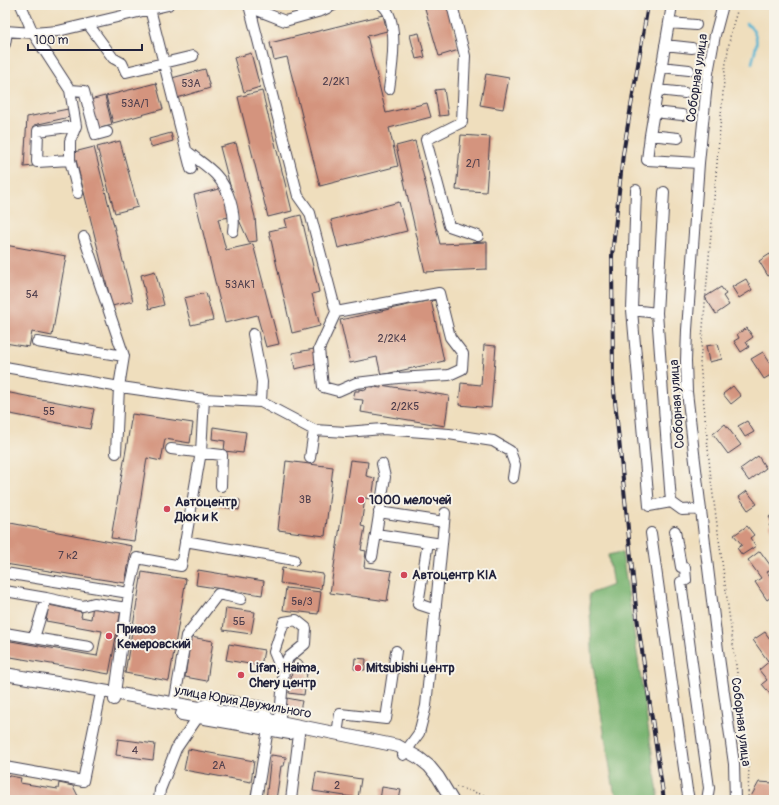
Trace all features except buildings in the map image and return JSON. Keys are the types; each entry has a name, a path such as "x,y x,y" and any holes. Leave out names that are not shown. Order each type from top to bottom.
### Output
{"main road":[{"name":"улица Юрия Двужильного","path":"5,674 115,697 274,726 337,734 398,746 433,780 444,800"},
{"name":"улица Юрия Двужильного","path":"5,681 100,698 115,697 174,704 198,712"},
{"name":"улица Юрия Двужильного","path":"274,726 299,734 362,743 420,758 429,766 443,783 452,800"}],"street":[{"path":"21,5 33,33 70,90 76,126 70,141 70,160 78,193"},
{"path":"5,44 6,32 33,33 58,31 168,5"},
{"path":"249,6 285,21 321,11 334,5"},
{"path":"382,5 387,8 393,27 393,57 390,89"},
{"path":"452,5 465,56 462,122 426,140 449,226 478,236"},
{"path":"672,5 647,160 699,163"},
{"name":"Соборная улица","path":"723,5 715,34 708,73 699,163 686,361 690,417 718,650 734,764 735,800"},
{"path":"249,6 298,196 310,213 336,312 319,349 323,387 338,391 356,383 449,374 462,369 463,354 450,338 439,293 336,312"},
{"path":"150,9 191,169"},
{"path":"669,23 696,26"},
{"path":"88,24 113,58 122,63 126,72 193,56"},
{"path":"665,45 692,48"},
{"path":"661,67 690,70"},
{"path":"70,90 84,91 96,135 106,132"},
{"path":"658,90 685,94"},
{"path":"654,112 682,115"},
{"path":"70,160 37,162 38,131 76,126"},
{"path":"650,135 678,138"},
{"path":"187,151 216,175 228,194 235,222 234,231"},
{"path":"636,190 632,310 649,506 671,502 682,510 701,509"},
{"path":"664,192 657,313 671,502"},
{"path":"84,237 124,356 120,387 116,453"},
{"path":"632,310 657,313"},
{"path":"253,334 262,382 261,402"},
{"path":"37,342 124,356"},
{"path":"5,367 120,387 204,399 261,402 314,430 346,432 383,429 449,434 493,441 510,451 515,465 513,478"},
{"path":"115,697 129,593 136,558 181,566 201,452 204,399"},
{"path":"310,458 314,430"},
{"path":"170,449 222,455 221,486"},
{"path":"372,557 385,477 382,464"},
{"path":"379,512 445,518 426,706 419,733 405,753"},
{"path":"675,531 681,567 685,568 686,580 681,582 710,788 707,800"},
{"path":"651,533 689,800"},
{"path":"376,534 442,544"},
{"path":"185,541 294,560"},
{"path":"428,542 418,604 436,610"},
{"path":"5,573 129,593"},
{"path":"5,591 83,606 94,603 127,608"},
{"path":"174,704 186,636 218,594 241,599"},
{"path":"34,638 46,598"},
{"path":"5,633 89,647"},
{"path":"337,734 340,714 386,719 396,651"},
{"path":"256,800 274,726 284,668"},
{"path":"5,767 83,781 100,698"},
{"path":"159,800 160,790 176,749 198,712"},
{"path":"291,800 299,734"}],"path":[{"path":"739,5 730,31 725,69 700,364 711,480 749,762 748,800"},
{"path":"443,783 502,800"}],"green space":[{"path":"622,552 659,800 623,800 614,791 593,666 589,594 613,585 608,555"}],"waterway":[{"path":"746,23 754,32 756,37 756,46 752,63"}],"railway":[{"path":"648,5 623,154 612,256 613,381 637,617 664,800"}],"place":[{"name":"1000 мелочей","path":"361,500"},
{"name":"Автоцентр Дюк и К","path":"167,509"},
{"name":"Автоцентр KIA","path":"404,575"},
{"name":"Привоз Кемеровский","path":"109,636"},
{"name":"Mitsubishi центр","path":"358,668"},
{"name":"Lifan, Haima, Chery центр","path":"241,675"}]}
